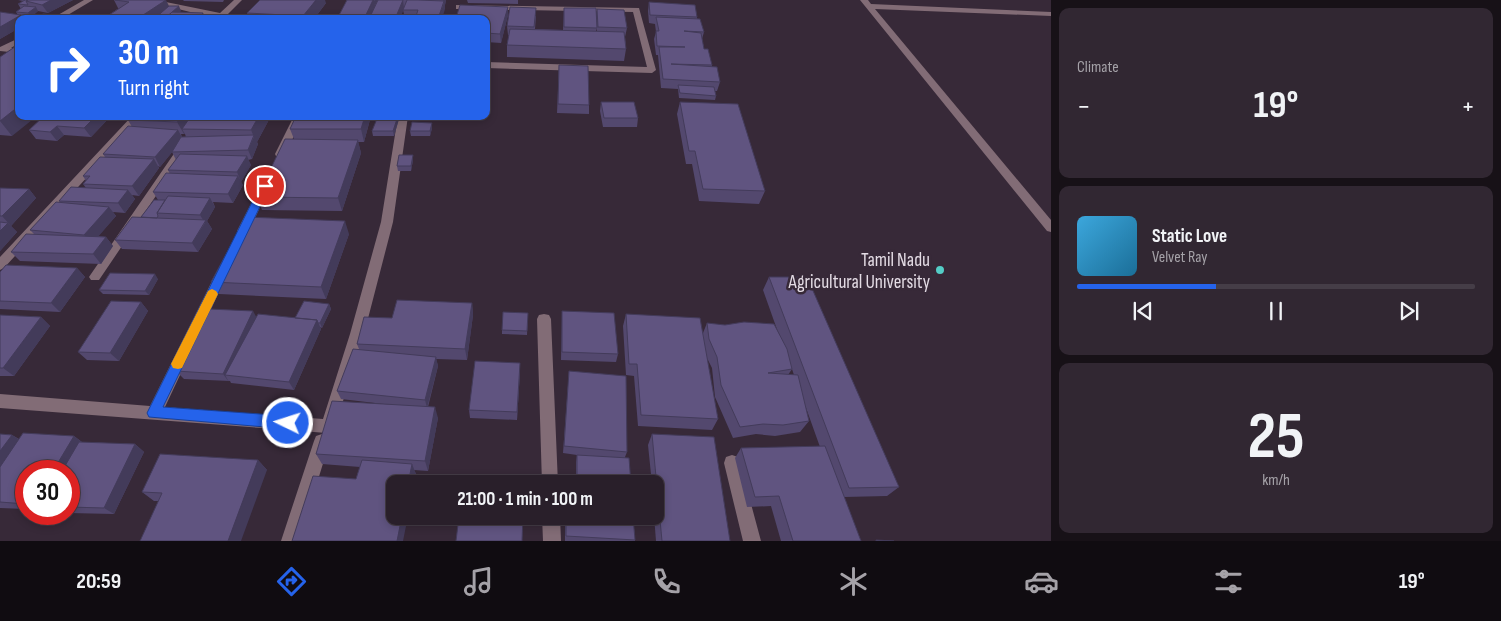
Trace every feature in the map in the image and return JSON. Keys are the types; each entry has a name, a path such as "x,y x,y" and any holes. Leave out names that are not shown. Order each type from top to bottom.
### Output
{"street":[{"path":"63,15 89,0"},
{"path":"145,0 213,15"},
{"path":"224,15 238,0"},
{"path":"867,3 1051,14"},
{"path":"867,3 1051,228"},
{"path":"459,6 636,10 652,70 546,68 490,64"},
{"path":"15,42 2,49 15,51"},
{"path":"0,265 134,120"},
{"path":"95,277 202,120"},
{"path":"239,238 297,120"},
{"path":"290,541 357,334 387,222 402,120"},
{"path":"154,413 226,265"},
{"path":"544,319 550,475"},
{"path":"0,401 327,426"},
{"path":"732,463 752,541"},
{"path":"551,525 552,541"}],"building":[{"path":"28,0 26,1 28,5 18,4"},
{"path":"51,0 42,5 26,1"},
{"path":"115,0 166,0 143,15 109,15 129,2"},
{"path":"260,0 316,0 304,15 247,13"},
{"path":"347,0 373,0 366,15 339,15"},
{"path":"378,0 403,0 397,15 371,15"},
{"path":"407,0 444,1 439,15 416,15 418,10 403,10"},
{"path":"649,2 695,5 697,17 650,15"},
{"path":"460,5 508,7 500,34 490,33 490,15 457,15"},
{"path":"24,6 36,7 28,13 16,12"},
{"path":"169,6 179,6 169,15 159,15"},
{"path":"510,7 536,8 534,27 507,26"},
{"path":"564,8 596,8 597,28 564,27"},
{"path":"597,9 624,10 627,28 598,27"},
{"path":"0,12 21,15 15,15 15,18 0,27"},
{"path":"172,12 203,13 201,15 169,15"},
{"path":"656,17 700,19 704,32 684,31 701,33 704,49 708,49 712,65 671,64 717,67 720,82 663,79 659,47 685,47 657,46 656,31 659,31"},
{"path":"510,29 624,32 626,49 507,45"},
{"path":"15,47 15,109 0,121 0,57"},
{"path":"559,65 588,66 589,105 558,104"},
{"path":"678,85 714,87 716,96 680,93"},
{"path":"601,102 634,102 638,118 604,118"},
{"path":"680,102 738,104 765,191 703,189 695,151 689,151"},
{"path":"40,120 92,120 84,128 57,126 50,132 29,130"},
{"path":"128,120 178,120 177,122"},
{"path":"188,120 257,120 251,130 182,129"},
{"path":"294,120 364,120 361,129 290,129"},
{"path":"376,120 397,120 393,131 372,131"},
{"path":"412,122 432,123 430,131 410,131"},
{"path":"128,126 178,130 155,157 103,154"},
{"path":"254,135 248,150 172,152 181,137"},
{"path":"285,139 358,140 338,198 257,197"},
{"path":"180,154 247,156 237,172 168,170"},
{"path":"399,155 413,155 411,166 397,166"},
{"path":"100,157 154,159 132,186 83,184 90,176 83,176"},
{"path":"166,173 238,176 228,194 153,192"},
{"path":"71,187 128,190 118,203 59,201"},
{"path":"0,188 29,189 0,216"},
{"path":"168,196 210,198 200,215 157,213"},
{"path":"154,200 165,200 157,213 157,218 141,217"},
{"path":"56,202 109,207 84,235 30,230"},
{"path":"132,217 206,220 192,243 115,240"},
{"path":"246,217 345,221 321,287 211,282"},
{"path":"0,222 8,223 0,231"},
{"path":"26,234 106,237 93,254 11,252"},
{"path":"6,265 77,268 51,303 0,301 0,272"},
{"path":"110,273 155,274 145,291 99,290"},
{"path":"769,277 807,277 899,487 849,488"},
{"path":"397,300 472,303 465,349 357,344 364,317 392,318"},
{"path":"111,301 141,302 110,353 78,352"},
{"path":"304,301 329,304 320,323 317,320 295,318"},
{"path":"209,309 253,311 223,374 176,371"},
{"path":"562,311 614,313 618,354 562,352"},
{"path":"503,312 528,313 527,331 502,330"},
{"path":"258,314 317,320 289,382 225,375"},
{"path":"626,314 700,318 718,419 641,415 637,364 629,364"},
{"path":"0,315 41,317 3,368 0,368"},
{"path":"744,322 774,324 787,349 792,369 768,373 798,375 809,421 783,425 763,424 740,427 721,385 717,357 709,339 707,323 725,325"},
{"path":"353,349 436,357 425,400 337,391"},
{"path":"475,361 520,363 517,412 469,410"},
{"path":"569,371 626,376 627,452 564,446"},
{"path":"332,401 435,407 425,461 316,454"},
{"path":"23,433 74,436 60,460 15,460 15,503 0,502 0,467"},
{"path":"0,434 12,435 0,451"},
{"path":"652,434 714,437 730,541 662,541 661,525 664,525 664,475 656,475"},
{"path":"79,442 135,444 104,508 80,507 80,460 68,460"},
{"path":"825,446 861,541 793,541 779,496 755,497 741,448"},
{"path":"160,454 258,460 228,541 140,541 162,493 142,492"},
{"path":"577,455 629,458 630,475 577,475"},
{"path":"362,460 412,464 410,475 386,475 386,525 400,525 397,541 292,541 313,476 356,479"},
{"path":"458,525 523,525 522,541 456,541"},
{"path":"566,525 634,525 635,540 566,536"}],"slow traffic":[{"path":"178,364 212,294"}],"place":[{"name":"Tamil Nadu Agricultural University","path":"940,270"}],"route":[{"path":"265,186 154,413 288,423"}]}
